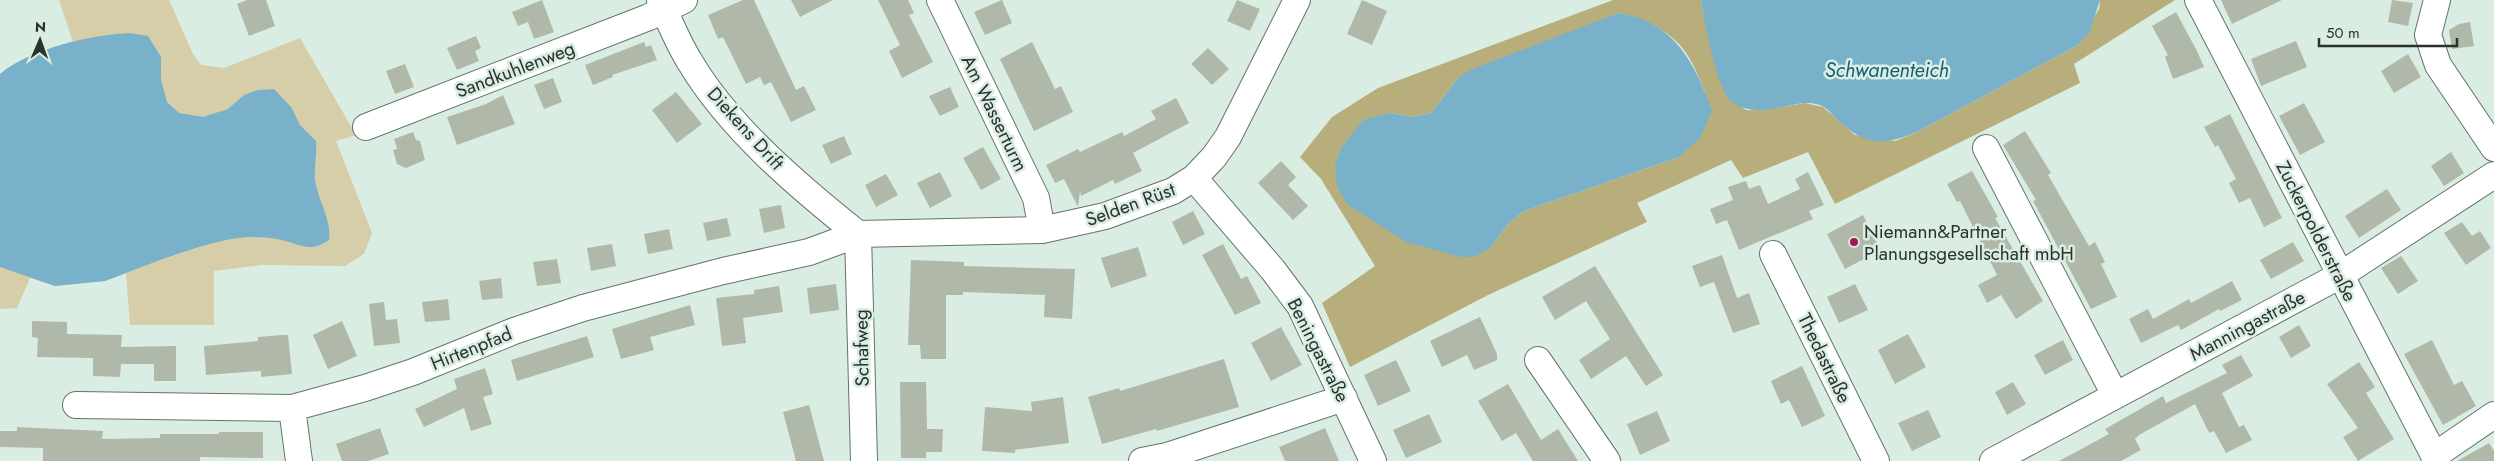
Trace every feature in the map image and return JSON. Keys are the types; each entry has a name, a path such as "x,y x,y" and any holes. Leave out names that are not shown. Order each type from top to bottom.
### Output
{"street":[{"name":"Am Wasserturm","path":"940,0 1036,198 1042,230"},
{"name":"Selden Rüst","path":"858,234 1042,230 1104,216 1173,191 1194,178 1214,157 1228,137 1298,0"},
{"name":"Zuckerpolderstraße","path":"2198,0 2339,276 2436,459"},
{"path":"2437,0 2428,35 2438,65 2494,148"},
{"name":"Sandkuhlenweg","path":"366,127 669,3"},
{"name":"Diekens Drift","path":"669,3 690,62 723,107 768,156 858,234"},
{"path":"1986,148 2115,395"},
{"name":"Manningastraße","path":"2000,459 2115,395 2339,276 2494,175"},
{"name":"Beningastraße","path":"1194,178 1273,270 1300,306 1373,461"},
{"name":"Hirtenpfad","path":"76,406 292,408 384,381 514,331 583,308 723,271 809,252 858,234"},
{"name":"Schafweg","path":"858,234 864,461"},
{"name":"Thedastraße","path":"1773,254 1876,461"},
{"path":"1538,360 1607,461"},
{"path":"1142,461 1167,456 1344,398"},
{"path":"292,408 300,461"},
{"path":"2436,459 2494,415"}],"shaded area":[{"path":"59,0 169,0 193,54 201,65 224,68 300,38 356,135 336,141 372,233 364,254 345,266 262,265 214,271 214,325 130,325 126,273 105,281 55,286 30,278 17,308 0,309 0,74 36,54 73,42"},
{"path":"1613,0 1701,0 1729,99 1746,110 1764,110 1805,103 1823,107 1855,135 1895,141 1917,132 2078,45 2099,9 2100,0 2175,0 2074,64 2080,83 1835,204 1808,152 1743,178 1731,160 1637,203 1647,222 1488,295 1350,367 1322,303 1375,266 1321,179 1300,157 1332,117 1378,88","holes":["1618,13 1645,21 1663,31 1678,43 1696,70 1705,92 1679,157 1524,211 1508,224 1491,247 1389,113 1414,117 1431,113 1457,79"]}],"water":[{"name":"Schwanenteich","path":"1701,0 2100,0 2090,31 2078,45 1917,132 1895,139 1877,141 1869,140 1851,131 1824,107 1817,104 1802,103 1759,110 1745,108 1732,102 1724,91 1715,66"},
{"path":"1618,13 1637,17 1654,25 1668,35 1690,61 1706,94 1712,111 1700,138 1679,157 1524,211 1508,224 1491,247 1474,257 1461,257 1406,242 1347,204 1337,186 1335,165 1341,148 1363,120 1389,113 1414,117 1431,113 1457,79 1470,70"},
{"path":"130,33 148,36 161,57 161,79 167,102 179,113 203,117 228,109 244,95 258,90 274,89 291,107 300,125 316,141 315,180 327,218 329,240 316,246 306,247 271,238 236,238 198,247 105,281 55,286 0,267 0,74 28,57 62,44 114,34"}],"building":[{"path":"247,0 266,0 275,26 249,36 237,4"},
{"path":"542,0 554,32 534,39 528,22 518,26 512,12"},
{"path":"743,0 754,0 796,90 804,86 816,110 791,122 771,82 764,85 760,77 746,84 723,37 718,39 708,15"},
{"path":"791,0 833,0 800,17"},
{"path":"878,0 908,0 914,13 909,15 933,62 902,78 889,51 900,45"},
{"path":"1002,0 1012,23 985,35 974,12"},
{"path":"1237,0 1260,9 1250,31 1227,21"},
{"path":"1362,0 1387,11 1372,45 1347,34"},
{"path":"2221,0 2282,0 2232,24"},
{"path":"2392,0 2413,3 2408,26 2388,22"},
{"path":"2176,12 2204,67 2173,79 2165,57 2168,55 2152,26"},
{"path":"2470,22 2474,46 2452,49 2449,30 2459,24"},
{"path":"476,36 481,48 475,51 479,61 457,70 447,48"},
{"path":"2296,41 2307,67 2261,86 2251,59"},
{"path":"644,42 646,47 651,45 657,60 612,75 613,77 593,85 585,65"},
{"path":"1032,42 1055,89 1061,86 1073,112 1034,131 1000,59"},
{"path":"1208,48 1229,69 1212,85 1191,64"},
{"path":"2408,54 2421,77 2394,93 2381,71"},
{"path":"405,64 414,87 395,94 386,71"},
{"path":"553,78 562,102 544,109 534,85"},
{"path":"950,87 959,107 940,116 929,96"},
{"path":"676,92 702,124 677,143 652,110"},
{"path":"503,95 515,124 457,145 447,117 486,104"},
{"path":"1176,98 1189,123 1133,153 1142,171 1115,184 1113,180 1081,196 1080,191 1078,207 1064,179 1055,183 1046,165 1078,149 1080,152 1122,132 1124,136 1156,119 1151,111"},
{"path":"2304,103 2325,142 2300,155 2279,116"},
{"path":"2230,114 2282,218 2264,227 2250,198 2239,203 2229,183 2236,179 2218,145 2215,147 2204,127"},
{"path":"2025,131 2051,173 2048,175 2089,246 2095,242 2105,262 2101,264 2117,297 2091,309 2033,201 2036,200 2003,145"},
{"path":"413,132 416,140 420,141 425,160 406,168 397,164 393,150 397,149 394,139"},
{"path":"844,136 852,154 831,164 822,145"},
{"path":"983,147 1001,179 981,190 963,158"},
{"path":"2451,152 2464,173 2444,186 2431,166"},
{"path":"1281,161 1296,177 1288,185 1308,206 1293,220 1258,183"},
{"path":"1972,171 1998,217 1995,218 2043,301 2016,319 2001,295 1987,303 1978,285 1997,275 1960,201 1957,202 1947,184"},
{"path":"940,172 952,196 930,208 917,183"},
{"path":"1808,172 1824,205 1809,211 1813,219 1739,250 1727,220 1716,224 1710,209 1733,200 1728,187 1746,181 1749,189 1760,185 1768,204 1800,189 1795,179"},
{"path":"886,174 898,195 876,207 865,185"},
{"path":"2387,189 2401,210 2359,238 2345,216"},
{"path":"781,205 785,228 764,233 759,209"},
{"path":"1193,211 1205,234 1183,245 1172,222"},
{"name":"Niemann&Partner Planungsgesellschaft mbH","path":"1863,215 1881,250 1845,269 1827,234"},
{"path":"727,218 731,236 707,241 703,223"},
{"path":"2462,222 2472,236 2480,231 2491,248 2466,265 2444,233"},
{"path":"669,229 673,249 648,254 644,234"},
{"path":"2293,242 2304,261 2271,279 2260,260"},
{"path":"612,244 616,266 591,271 587,248"},
{"path":"1223,244 1241,279 1247,276 1261,303 1235,315 1202,255"},
{"path":"1138,247 1147,276 1111,288 1101,258"},
{"path":"1722,255 1737,298 1749,293 1760,324 1733,333 1714,282 1700,287 1692,266"},
{"path":"2401,256 2418,281 2398,294 2381,268"},
{"path":"557,259 561,283 537,286 533,262"},
{"path":"911,260 964,262 964,266 1075,269 1072,319 1044,317 1045,295 963,292 963,295 946,295 946,359 921,359 920,345 908,345"},
{"path":"1595,266 1663,375 1646,386 1626,356 1591,379 1579,360 1610,339 1586,301 1555,320 1542,297"},
{"path":"501,278 503,298 482,300 479,281"},
{"path":"2232,281 2242,300 2220,311 2219,309 2181,330 2178,325 2141,343 2129,319 2148,309 2153,319 2189,299 2191,303"},
{"path":"836,284 839,310 810,314 807,288"},
{"path":"1855,284 1868,310 1839,323 1827,297"},
{"path":"779,286 783,312 743,318 746,343 722,346 716,298 754,294 754,290"},
{"path":"448,299 450,320 425,322 422,302"},
{"path":"384,302 386,320 397,319 400,343 374,346 369,304"},
{"path":"690,305 695,325 650,337 654,350 621,359 612,329"},
{"path":"1480,317 1497,354 1497,360 1474,370 1467,355 1442,367 1430,341"},
{"path":"32,321 67,322 67,334 122,335 121,347 176,346 176,381 154,381 154,364 121,364 120,377 93,376 93,358 37,357 38,338 32,337"},
{"path":"342,321 357,356 328,369 313,335"},
{"path":"2299,325 2311,346 2291,358 2279,337"},
{"path":"1281,327 1302,365 1271,381 1251,343"},
{"path":"1908,334 1926,367 1895,384 1878,350"},
{"path":"288,335 292,374 261,377 261,371 206,375 204,346 258,341 258,337"},
{"path":"587,336 594,357 517,381 511,360"},
{"path":"2063,340 2073,360 2045,375 2034,355"},
{"path":"2432,340 2454,385 2462,381 2476,406 2443,425 2404,354"},
{"path":"2241,355 2253,376 2222,393 2239,427 2244,425 2252,440 2226,453 2214,431 2209,433 2195,404 2139,435 2135,439 2141,450 2121,461 2059,461 2109,434 2105,429 2163,396 2166,403 2227,373 2222,365"},
{"path":"1224,359 1239,407 1157,431 1156,429 1102,444 1088,397 1119,388 1120,391"},
{"path":"1396,360 1411,391 1378,406 1364,375"},
{"path":"2359,362 2375,387 2366,393 2394,439 2358,461 2343,437 2358,428 2327,384"},
{"path":"1802,366 1825,416 1802,427 1789,400 1781,404 1771,381"},
{"path":"485,368 493,394 483,397 492,424 471,431 464,408 424,427 415,409 457,389 454,379"},
{"path":"900,382 926,382 927,429 943,429 942,452 926,452 926,458 901,458"},
{"path":"2013,382 2026,404 2007,415 1995,392"},
{"path":"1508,384 1541,440 1558,429 1578,461 1533,461 1516,433 1502,441 1478,401"},
{"path":"1063,397 1069,443 1015,450 1015,453 982,451 985,407 1032,411 1031,402"},
{"path":"809,405 824,461 796,461 783,412"},
{"path":"1928,410 1941,437 1912,451 1898,423"},
{"path":"1657,411 1670,441 1640,455 1627,424"},
{"path":"1429,414 1442,442 1406,458 1393,430"},
{"path":"17,427 103,431 102,439 160,438 160,434 263,432 263,458 200,457 200,461 43,461 43,448 0,447 0,431 17,431"},
{"path":"380,428 389,454 368,461 342,461 336,444"},
{"path":"1325,428 1339,461 1285,461 1279,447"},
{"path":"2489,443 2494,451 2494,461 2457,461"}],"place":[{"name":"Niemann&Partner Planungsgesellschaft mbH","path":"1854,242"}]}
